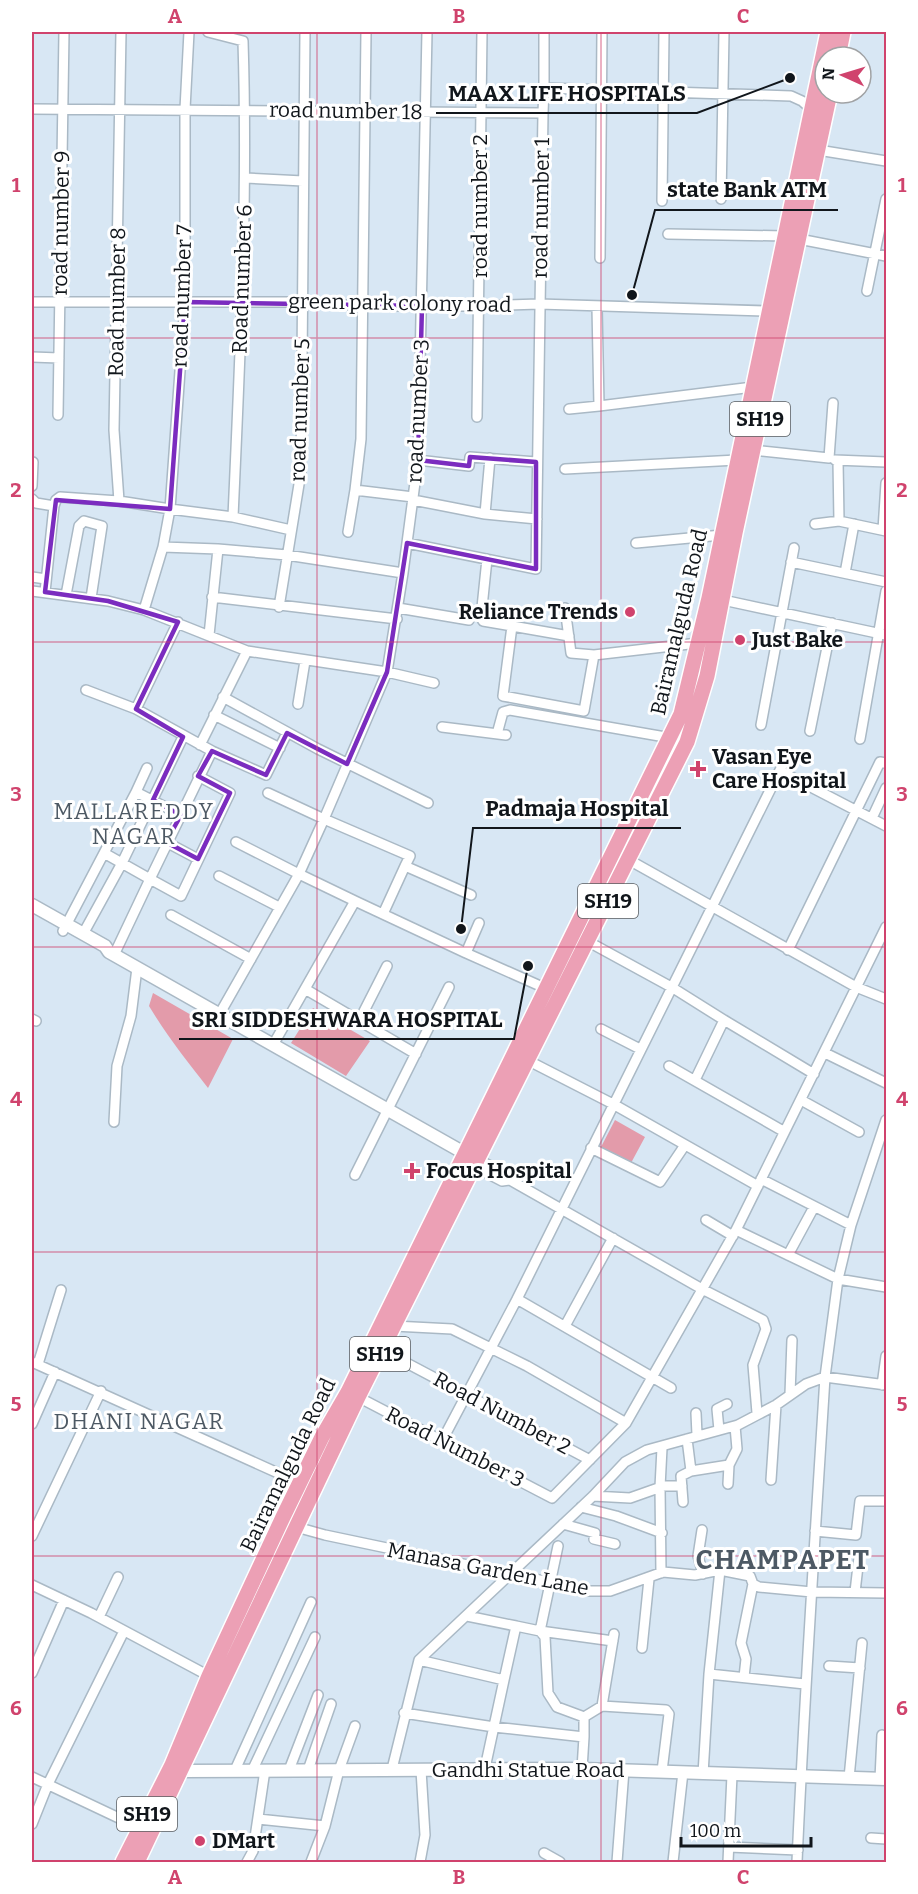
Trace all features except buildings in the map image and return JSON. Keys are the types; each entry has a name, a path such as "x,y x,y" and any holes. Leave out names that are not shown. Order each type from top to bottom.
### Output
{"main road":[{"name":"Bairamalguda Road","path":"123,1863 140,1828 177,1768 209,1676 300,1483 527,1060 672,775 723,600 801,194 811,110 828,32"},
{"name":"Bairamalguda Road","path":"801,194 818,150 827,105"},
{"name":"Bairamalguda Road","path":"137,1863 177,1768 394,1326 472,1160 547,989 671,738 687,721 698,643 768,311 792,238"}],"street":[{"name":"road number 9","path":"58,415 64,32"},
{"name":"Road number 8","path":"118,501 114,430 121,32"},
{"name":"road number 7","path":"144,610 163,547 170,509 185,302 185,109 189,32"},
{"name":"Road number 6","path":"208,32 243,41 246,110 243,302 232,517"},
{"name":"road number 5","path":"279,607 301,472 305,32"},
{"path":"348,532 356,490 361,439 363,112 366,32"},
{"name":"road number 3","path":"219,1015 299,873 387,672 397,619 418,460 427,32"},
{"name":"road number 2","path":"477,417 482,32"},
{"path":"543,113 544,32"},
{"path":"600,258 602,32"},
{"path":"662,201 663,32"},
{"path":"721,199 721,94 724,32"},
{"path":"544,88 791,96 802,101 811,110"},
{"name":"road number 18","path":"32,109 543,113"},
{"name":"road number 1","path":"487,559 536,569 543,113"},
{"path":"818,150 886,161"},
{"path":"244,178 303,181"},
{"path":"867,291 886,199"},
{"path":"668,234 792,238 886,256"},
{"name":"green park colony road","path":"32,303 303,302 361,306 539,304 768,311"},
{"path":"597,307 599,405"},
{"path":"32,357 59,358"},
{"path":"569,409 753,387"},
{"path":"833,403 834,460 839,521"},
{"path":"753,450 834,460 886,462"},
{"path":"418,460 469,466 470,457 536,462"},
{"path":"485,514 490,458"},
{"path":"565,469 737,460"},
{"path":"32,486 33,462"},
{"path":"815,524 839,521 885,531 886,483"},
{"path":"356,490 413,498 485,514 537,519"},
{"path":"45,592 54,506 60,497 118,501 232,517 291,530"},
{"path":"32,499 36,503 54,506"},
{"path":"66,595 79,526 84,521 102,526 91,598"},
{"path":"845,573 854,524"},
{"path":"636,543 722,535"},
{"path":"407,543 487,559 483,621 569,636"},
{"path":"163,547 287,555 403,573"},
{"path":"761,725 794,548"},
{"path":"209,635 218,549"},
{"path":"791,562 886,582"},
{"path":"32,577 46,579"},
{"path":"32,591 91,598 144,610 247,651 387,672 434,683"},
{"path":"860,740 883,634 886,591"},
{"path":"212,597 279,607 397,619"},
{"path":"723,600 883,634"},
{"path":"398,608 469,621"},
{"path":"565,608 571,654 594,655 698,643"},
{"path":"136,709 178,622"},
{"path":"810,731 832,623"},
{"path":"512,626 502,693 507,699 584,711 594,655"},
{"path":"200,745 247,651"},
{"path":"298,704 305,661"},
{"path":"86,690 136,709 200,745 266,775 287,734"},
{"path":"223,697 287,734 428,803"},
{"path":"442,727 502,735 503,712 510,710 671,738"},
{"path":"214,715 280,748"},
{"path":"83,934 122,862 183,736"},
{"path":"111,954 126,928 212,751"},
{"path":"443,1439 517,1299 788,754"},
{"path":"788,950 880,762 886,763"},
{"path":"65,928 147,768"},
{"path":"780,771 886,826"},
{"path":"104,853 181,896 230,793 198,776"},
{"path":"872,818 886,788"},
{"path":"136,792 181,815"},
{"path":"268,793 410,856 383,914"},
{"path":"166,842 198,859"},
{"path":"236,842 466,954 547,989"},
{"path":"629,860 856,987 886,999"},
{"path":"405,866 471,895"},
{"path":"219,876 279,907"},
{"path":"273,1045 355,901"},
{"path":"32,906 101,952 111,954 137,968 388,1108 472,1160 506,1174 510,1180 561,1209 702,1289 763,1320 766,1329 753,1365 757,1413"},
{"path":"32,913 83,934 105,946 111,954"},
{"path":"171,915 251,959"},
{"path":"466,954 479,923"},
{"path":"590,1460 626,1423 734,1233 886,927"},
{"path":"587,941 673,988 814,1074"},
{"path":"359,1021 387,966"},
{"path":"114,1122 117,1066 131,1016 137,968"},
{"path":"355,1175 448,987"},
{"path":"305,988 416,1054"},
{"path":"694,1080 724,1020"},
{"path":"601,1029 640,1049"},
{"path":"825,1053 886,1083"},
{"path":"527,1060 759,1183 851,1225"},
{"path":"669,1066 783,1131"},
{"path":"801,1100 859,1132"},
{"path":"797,1863 803,1778 805,1684 825,1377 838,1279 851,1225 886,1120"},
{"path":"591,1148 660,1182 665,1179 685,1145"},
{"path":"788,1255 814,1207"},
{"path":"706,1220 838,1279 886,1287"},
{"path":"566,1326 613,1238"},
{"path":"61,1290 35,1363 300,1483"},
{"path":"517,1299 671,1388"},
{"path":"394,1326 452,1329 491,1347 626,1423"},
{"path":"790,1394 792,1340"},
{"name":"Road Number 2","path":"382,1350 590,1460"},
{"path":"392,1769 404,1713 419,1660 593,1497 625,1462 647,1450 662,1448 697,1435 735,1426 776,1405 790,1394 825,1377 884,1385 886,1356"},
{"path":"32,1425 55,1372"},
{"path":"32,1536 101,1391"},
{"name":"Road Number 3","path":"358,1397 443,1439 552,1498 590,1460"},
{"path":"719,1430 717,1409 727,1404"},
{"path":"771,1480 776,1405"},
{"path":"696,1413 697,1435"},
{"path":"728,1484 729,1465 737,1449 735,1426"},
{"path":"687,1439 691,1471"},
{"path":"661,1574 662,1448"},
{"path":"683,1502 682,1473 729,1465"},
{"path":"593,1497 630,1498 660,1487 682,1486"},
{"path":"815,1531 856,1535 860,1501 886,1501"},
{"path":"581,1507 662,1533"},
{"path":"563,1524 595,1533 594,1539 615,1544"},
{"name":"Manasa Garden Lane","path":"296,1527 584,1591 610,1591 661,1574 703,1574 720,1570 750,1576 753,1584 759,1587 812,1593 886,1593"},
{"path":"702,1530 698,1556 703,1574"},
{"path":"540,1631 558,1546"},
{"path":"855,1592 859,1557"},
{"path":"702,1774 709,1674 720,1570"},
{"path":"99,1617 118,1577"},
{"path":"642,1648 649,1579"},
{"path":"744,1677 746,1659 741,1643 753,1584"},
{"path":"32,1585 99,1617 209,1676"},
{"path":"32,1673 64,1600"},
{"path":"235,1770 311,1602"},
{"path":"467,1616 540,1631 613,1638 602,1706"},
{"path":"484,1768 516,1626"},
{"path":"32,1824 48,1784 124,1631"},
{"path":"540,1631 545,1637 548,1693 557,1707 584,1717"},
{"path":"247,1863 253,1851 258,1819 259,1770 315,1637"},
{"path":"849,1779 862,1643"},
{"path":"419,1660 504,1680"},
{"path":"829,1666 860,1668"},
{"path":"709,1674 805,1684"},
{"path":"288,1770 318,1695"},
{"path":"308,1770 331,1704"},
{"path":"584,1717 602,1706 666,1710 669,1714 662,1771"},
{"path":"404,1713 494,1727 584,1737"},
{"path":"582,1769 584,1717"},
{"path":"311,1863 326,1826 339,1770 356,1726"},
{"path":"882,1735 883,1779"},
{"name":"Gandhi Statue Road","path":"177,1768 235,1770 582,1769 883,1779"},
{"path":"420,1863 425,1834 421,1770"},
{"path":"616,1863 624,1770"},
{"path":"673,1863 683,1772"},
{"path":"728,1863 732,1775"},
{"path":"32,1777 140,1828"},
{"path":"258,1819 326,1826"},
{"path":"871,1838 886,1839"},
{"path":"729,1847 798,1850"},
{"path":"544,1853 560,1863"}],"highlighted area":[{"path":"185,302 422,306 418,460 469,466 470,457 536,462 536,569 407,543 387,672 347,764 287,733 266,775 212,751 198,776 230,793 198,859 166,842 181,815 153,800 183,737 136,709 178,622 108,601 45,592 56,500 170,509"}],"shaded area":[{"path":"153,993 233,1039 208,1088 149,1006"},
{"path":"313,1008 370,1041 346,1076 291,1043"},
{"path":"615,1120 645,1137 631,1163 601,1147"}],"place":[{"name":"MAAX LIFE HOSPITALS","path":"790,78"},
{"name":"state Bank ATM","path":"632,295"},
{"name":"Reliance Trends","path":"630,612"},
{"name":"Just Bake","path":"740,640"},
{"name":"Vasan Eye Care Hospital","path":"698,769"},
{"name":"Padmaja Hospital","path":"461,929"},
{"name":"SRI SIDDESHWARA HOSPITAL","path":"528,966"},
{"name":"Focus Hospital","path":"412,1171"},
{"name":"DMart","path":"200,1841"}],"district":[{"name":"MALLAREDDY NAGAR","path":"134,824"},
{"name":"DHANI NAGAR","path":"139,1421"},
{"name":"CHAMPAPET","path":"783,1560"}]}
